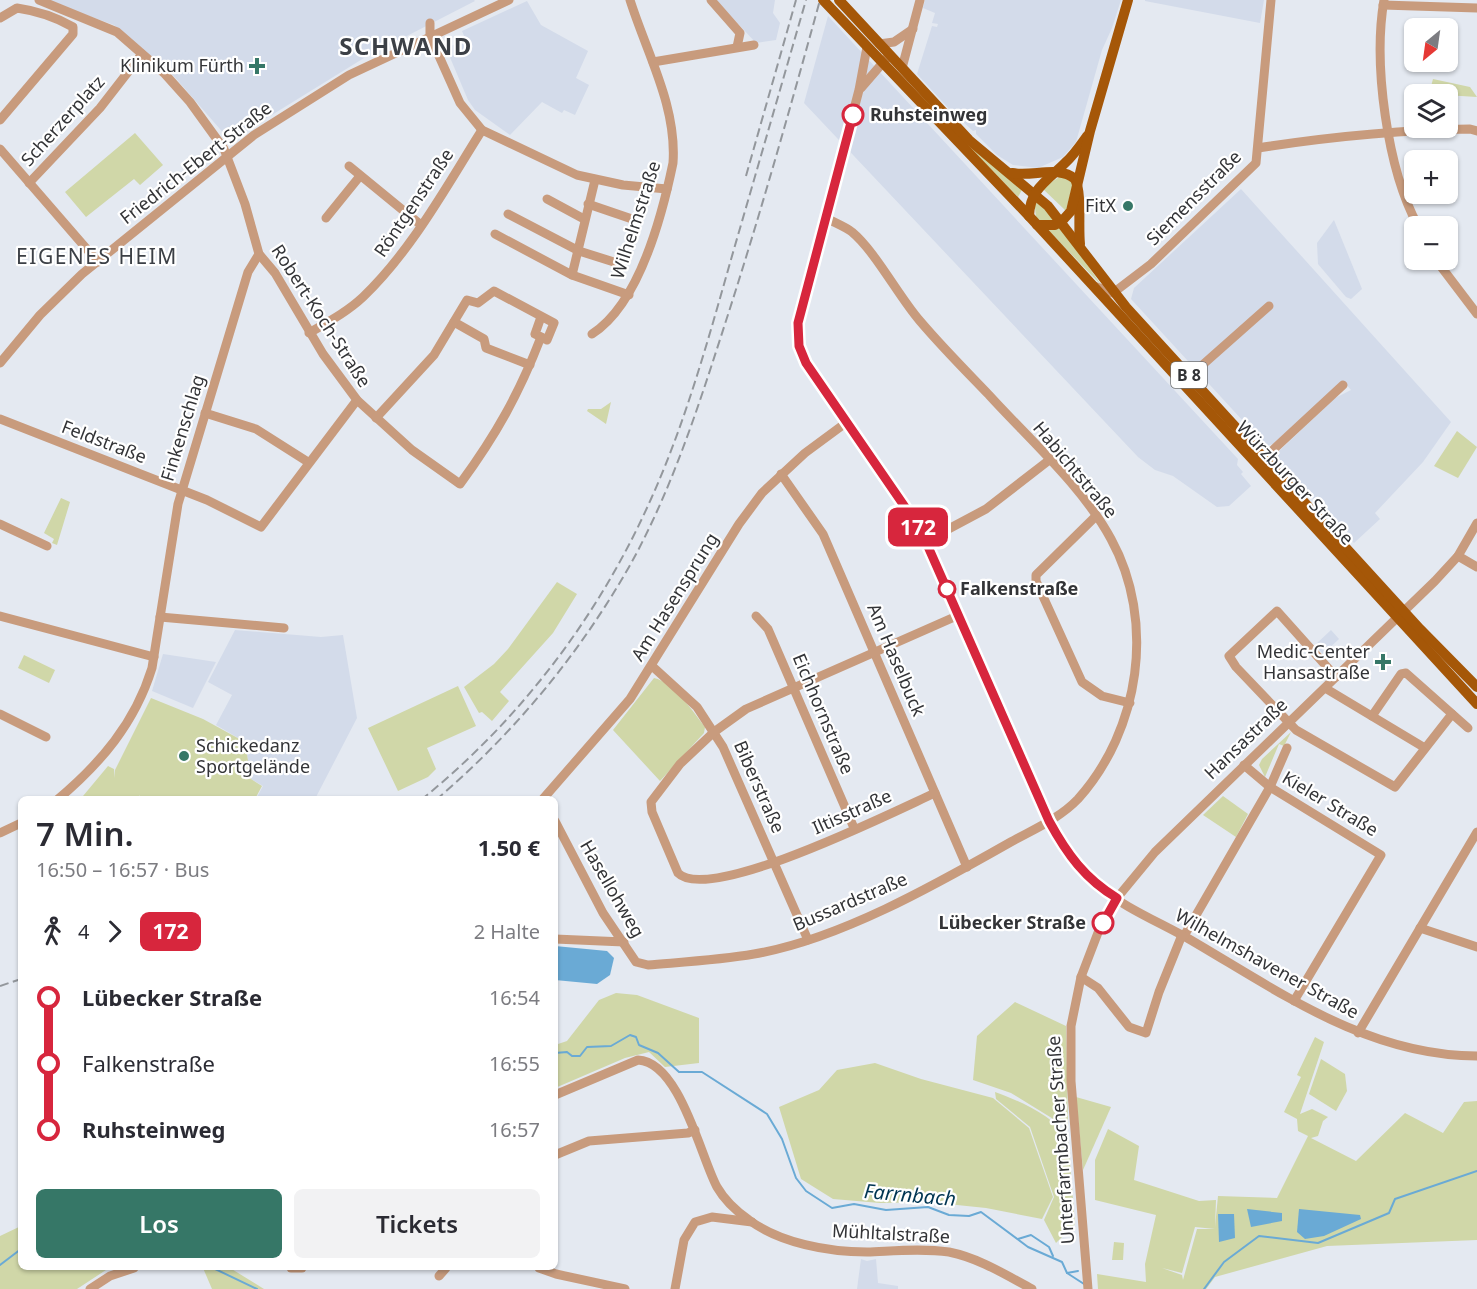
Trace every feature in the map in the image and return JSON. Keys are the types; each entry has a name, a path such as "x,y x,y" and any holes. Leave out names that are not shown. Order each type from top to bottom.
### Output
{"main road":[{"name":"Würzburger Straße","path":"838,0 879,44 886,59 1256,465 1401,615 1477,687"},
{"path":"1037,225 1048,226 1062,221 1071,211 1090,131 1128,0"},
{"name":"Würzburger Straße","path":"824,1 867,47 902,68 969,140 1034,192 1062,221 1113,293 1265,458 1477,704"},
{"path":"1029,216 1034,192 1073,155 1090,131"},
{"path":"1009,172 1031,175 1057,171 1071,176 1078,186 1077,220 1081,246"}],"street":[{"name":"Robert-Koch-Straße","path":"39,0 117,32 164,73 198,111 227,156 245,204 259,254 275,273 309,333 357,400 412,450 460,484 503,423 530,365"},
{"name":"Wilhelmstraße","path":"592,334 608,324 637,280 667,189 673,163 673,131 653,62 630,0"},
{"path":"711,0 740,33 741,40 737,47"},
{"path":"902,68 920,0"},
{"name":"Siemensstraße","path":"1113,293 1148,267 1248,174 1256,163 1271,0"},
{"name":"Friedrich-Ebert-Straße","path":"0,363 40,315 98,262 227,156 313,96 368,66 498,2"},
{"path":"1414,216 1404,192 1388,133 1382,77 1384,2 1477,8"},
{"path":"0,18 17,8 54,16 72,27 73,34 0,120"},
{"path":"430,23 430,36 459,103 482,130 562,169 595,180 667,189"},
{"path":"879,44 894,42 913,29"},
{"path":"653,62 754,45"},
{"path":"867,47 859,90 806,290 797,336 806,363 926,542 1049,821 1073,860 1098,887 1117,898"},
{"name":"Scherzerplatz","path":"29,183 100,108 142,54"},
{"path":"862,76 871,65 886,59"},
{"path":"859,90 886,59"},
{"path":"1258,148 1388,133 1458,129 1477,131"},
{"name":"Röntgenstraße","path":"309,333 361,299 405,250 482,130"},
{"path":"0,148 98,262"},
{"path":"349,166 421,225"},
{"path":"326,218 360,176"},
{"path":"572,275 585,231 584,219 595,180"},
{"path":"547,199 584,219"},
{"path":"588,204 632,219"},
{"path":"508,214 579,251 618,263"},
{"name":"Habichtstraße","path":"826,218 855,235 919,320 1048,460 1096,516 1112,540 1132,597 1137,632 1136,667 1130,703 1118,737 1094,779 1066,810 1049,821"},
{"path":"495,234 572,275 629,294"},
{"name":"Finkenschlag","path":"61,796 105,755 130,720 145,691 154,657 181,490 248,272 259,254"},
{"path":"1444,270 1477,314"},
{"name":"Würzburger Straße","path":"1090,284 1113,293"},
{"path":"376,418 419,374 467,300 478,303 494,291 554,323 548,340 535,334 541,317"},
{"path":"1190,376 1269,306"},
{"path":"454,322 484,339 486,348 530,365 541,337"},
{"name":"Würzburger Straße","path":"1265,458 1343,385"},
{"path":"205,413 256,429 308,462 357,400"},
{"name":"Feldstraße","path":"0,418 232,511 261,527 308,462"},
{"name":"Am Hasensprung","path":"545,796 609,725 652,666 739,524 762,493 781,474 847,422"},
{"path":"1256,465 1265,458"},
{"path":"926,542 986,509 1048,460"},
{"name":"Am Haselbuck","path":"781,474 823,534 967,867"},
{"path":"1096,516 1036,575 1036,581 1082,682 1102,696 1130,703"},
{"name":"Hansastraße","path":"1117,898 1162,845 1287,722 1401,615 1458,556 1477,523"},
{"path":"0,524 47,546"},
{"path":"1458,556 1477,567"},
{"path":"1336,677 1276,611 1229,656 1236,667 1287,722 1395,787 1452,714"},
{"path":"714,732 746,709 958,615"},
{"path":"0,616 154,657"},
{"name":"Eichhornstraße","path":"756,616 768,629 854,828"},
{"path":"160,617 284,628"},
{"name":"Biberstraße","path":"652,666 697,707 714,732 808,940"},
{"path":"1372,716 1401,674 1406,673 1468,728"},
{"path":"1325,688 1425,748"},
{"path":"0,714 46,736"},
{"name":"Iltisstraße","path":"714,732 680,764 651,802 652,812 678,873 687,879 734,875 775,864 935,793"},
{"path":"1081,977 1098,988 1129,1027 1146,1034 1159,992 1183,936 1270,787 1287,748"},
{"name":"Kieler Straße","path":"1244,765 1270,787 1381,855 1294,1001"},
{"name":"Bussardstraße","path":"648,965 755,954 808,940 904,900 1049,821"},
{"path":"0,833 18,824"},
{"name":"Hasellohweg","path":"558,827 603,913 636,962 648,965"},
{"path":"1358,1033 1477,832"},
{"name":"Wilhelmshavener Straße","path":"1117,898 1329,1022 1402,1048 1453,1056 1477,1056"},
{"name":"Unterfarrnbacher Straße","path":"1088,1289 1070,1043 1081,977 1099,930 1117,898"},
{"path":"1420,928 1477,947"},
{"path":"558,939 624,942"},
{"name":"Mühltalstraße","path":"558,1094 638,1060 644,1060 654,1065 689,1113 707,1165 721,1194 752,1222 780,1236 830,1249 865,1252 924,1250 957,1254 1032,1289"},
{"path":"558,1154 589,1141 688,1133 695,1130"},
{"path":"675,1289 684,1240 695,1222 712,1217 752,1222"},
{"path":"90,1289 110,1276 128,1270"},
{"path":"439,1276 444,1270"},
{"path":"545,1270 625,1289"}],"shaded area":[{"name":"Klinikum Fürth","path":"44,0 475,1 364,58 233,139 226,136 172,74 114,25"},
{"path":"716,0 775,0 773,13 780,23 776,40 756,43"},
{"path":"925,0 1121,0 1102,50 1076,142 1063,157 1038,168 1013,165 997,155 976,134 976,130 973,131 951,111 917,74 932,26 937,27 938,24 932,23 935,13 923,8"},
{"path":"1145,0 1264,0 1260,23 1145,1"},
{"path":"527,1 541,25 588,51 576,78 589,85 575,115 564,110 562,113 542,102 510,135 475,110 468,100 446,48 466,40 462,31"},
{"path":"828,16 1238,459 1237,465 1243,472 1241,474 1251,486 1229,506 1217,507 1173,476 1155,470 1138,457 804,103"},
{"path":"1241,189 1451,422 1423,462 1375,513 1380,519 1354,543 1277,459 1276,454 1335,398 1351,390 1344,382 1273,444 1266,446 1131,299 1134,288"},
{"path":"1334,220 1362,289 1351,299 1346,297 1318,264 1317,243"},
{"path":"235,630 321,637 343,635 357,718 317,796 258,796 263,786 251,779 245,742 216,725 232,695 208,682"},
{"path":"1331,630 1339,639 1323,654 1315,645"},
{"path":"163,654 216,662 193,708 152,691"},
{"path":"861,1259 867,1261 876,1259 878,1283 898,1286 898,1289 857,1289"}],"green space":[{"path":"1433,79 1456,84 1432,84"},
{"path":"1458,84 1470,87 1477,97 1458,96"},
{"path":"915,91 1023,188 1018,197"},
{"path":"135,133 163,165 140,185 134,179 86,217 65,192"},
{"path":"1061,176 1073,183 1066,211 1042,188"},
{"path":"1034,199 1056,220 1042,222 1036,217"},
{"path":"1061,227 1102,286 1048,230"},
{"path":"611,402 606,424 587,411 588,409 601,409"},
{"path":"1457,431 1477,447 1458,478 1434,466"},
{"path":"61,498 70,502 57,545 52,543 54,539 44,533"},
{"path":"557,582 577,594 553,633 500,692 509,701 492,721 482,712 479,713 464,687 494,664 508,649"},
{"path":"24,655 55,670 49,683 18,668"},
{"path":"654,678 676,691 705,727 704,733 660,781 613,730"},
{"path":"458,686 476,726 427,748 436,769 428,777 398,791 368,728"},
{"name":"Schickedanz Sportgelände","path":"151,698 203,719 245,742 251,779 262,786 257,796 83,796 108,766 114,769 115,778 115,770"},
{"path":"1291,732 1284,746 1279,744 1265,777 1259,765 1262,759"},
{"path":"1223,796 1248,814 1236,837 1203,815"},
{"path":"616,993 637,995 699,1018 699,1063 665,1067 649,1052 625,1058 558,1087 558,1044 567,1041 599,1000"},
{"path":"1015,1002 1066,1026 1068,1124 1063,1125 1011,1093 973,1080 977,1036"},
{"path":"1315,1037 1324,1042 1300,1114 1312,1109 1328,1117 1323,1121 1318,1136 1311,1138 1356,1161 1405,1113 1443,1133 1464,1102 1477,1101 1477,1240 1327,1246 1215,1277 1206,1289 1098,1289 1097,1274 1146,1282 1145,1264 1156,1215 1095,1200 1095,1160 1108,1129 1139,1146 1134,1180 1199,1201 1216,1200 1215,1227 1218,1196 1277,1198 1308,1136 1298,1131 1297,1119 1284,1112 1301,1077 1297,1075","holes":["1195,1227 1215,1229 1197,1229 1183,1280 1182,1275 1162,1268 1182,1273"]},
{"path":"1321,1059 1345,1074 1347,1091 1336,1111 1309,1094"},
{"path":"875,1063 921,1079 993,1098 1029,1128 1053,1197 1042,1219 986,1208 928,1202 880,1203 833,1199 801,1179 779,1107 819,1090 837,1070"},
{"path":"995,1092 1045,1116 1068,1139 1075,1224 1056,1243 1044,1220 1054,1197 1030,1127 996,1099"},
{"path":"1076,1097 1111,1107 1083,1170"},
{"path":"18,1227 18,1270 106,1270 77,1289 0,1289 0,1236"},
{"path":"1114,1242 1124,1243 1123,1260 1112,1260"},
{"path":"204,1270 233,1270 264,1289 212,1289"}],"water":[{"path":"558,946 607,951 614,958 610,975 597,984 558,980"},
{"path":"1247,1209 1282,1213 1282,1221 1251,1227"},
{"path":"1299,1209 1360,1215 1361,1219 1324,1236 1305,1239 1297,1232"},
{"path":"1218,1214 1234,1214 1235,1238 1219,1242"}],"waterway":[{"name":"Farrnbach","path":"558,1053 567,1052 572,1056 580,1056 587,1047 611,1046 630,1035 636,1037 639,1045 658,1053 679,1072 702,1072 767,1114 782,1139 796,1178 806,1191 832,1208 854,1204 886,1210 928,1207 949,1215 969,1216 981,1212 1028,1247 1062,1262 1067,1273 1084,1284"},
{"name":"Farrnbach","path":"1204,1289 1224,1262 1259,1236 1318,1243 1389,1213 1395,1199 1477,1171"},
{"name":"Farrnbach","path":"1018,1239 1031,1235 1049,1247 1053,1256"},
{"name":"Farrnbach","path":"0,1265 18,1251"},
{"path":"217,1270 257,1289"},
{"name":"Farrnbach","path":"1067,1273 1078,1271"}],"railway":[{"path":"746,176 796,0"},
{"path":"426,796 491,736 554,663 607,584 651,499 676,438 697,376 806,0"},
{"path":"440,796 492,748 543,692 566,662 629,567 658,509 694,419 737,286 820,0"},
{"path":"0,986 18,980"}],"bus line":[{"name":"172","path":"853,115 798,323 799,346 806,363 905,507 926,542 1049,821 1065,850 1098,887 1117,898 1103,923"}],"place":[{"name":"Klinikum Fürth","path":"257,66"},
{"name":"Ruhsteinweg","path":"853,115"},
{"name":"FitX","path":"1128,206"},
{"name":"Falkenstraße","path":"947,589"},
{"name":"Medic-Center Hansastraße","path":"1383,662"},
{"name":"Schickedanz Sportgelände","path":"184,756"},
{"name":"Lübecker Straße","path":"1103,923"}],"district":[{"name":"SCHWAND","path":"406,47"},
{"name":"EIGENES HEIM","path":"97,257"}]}
